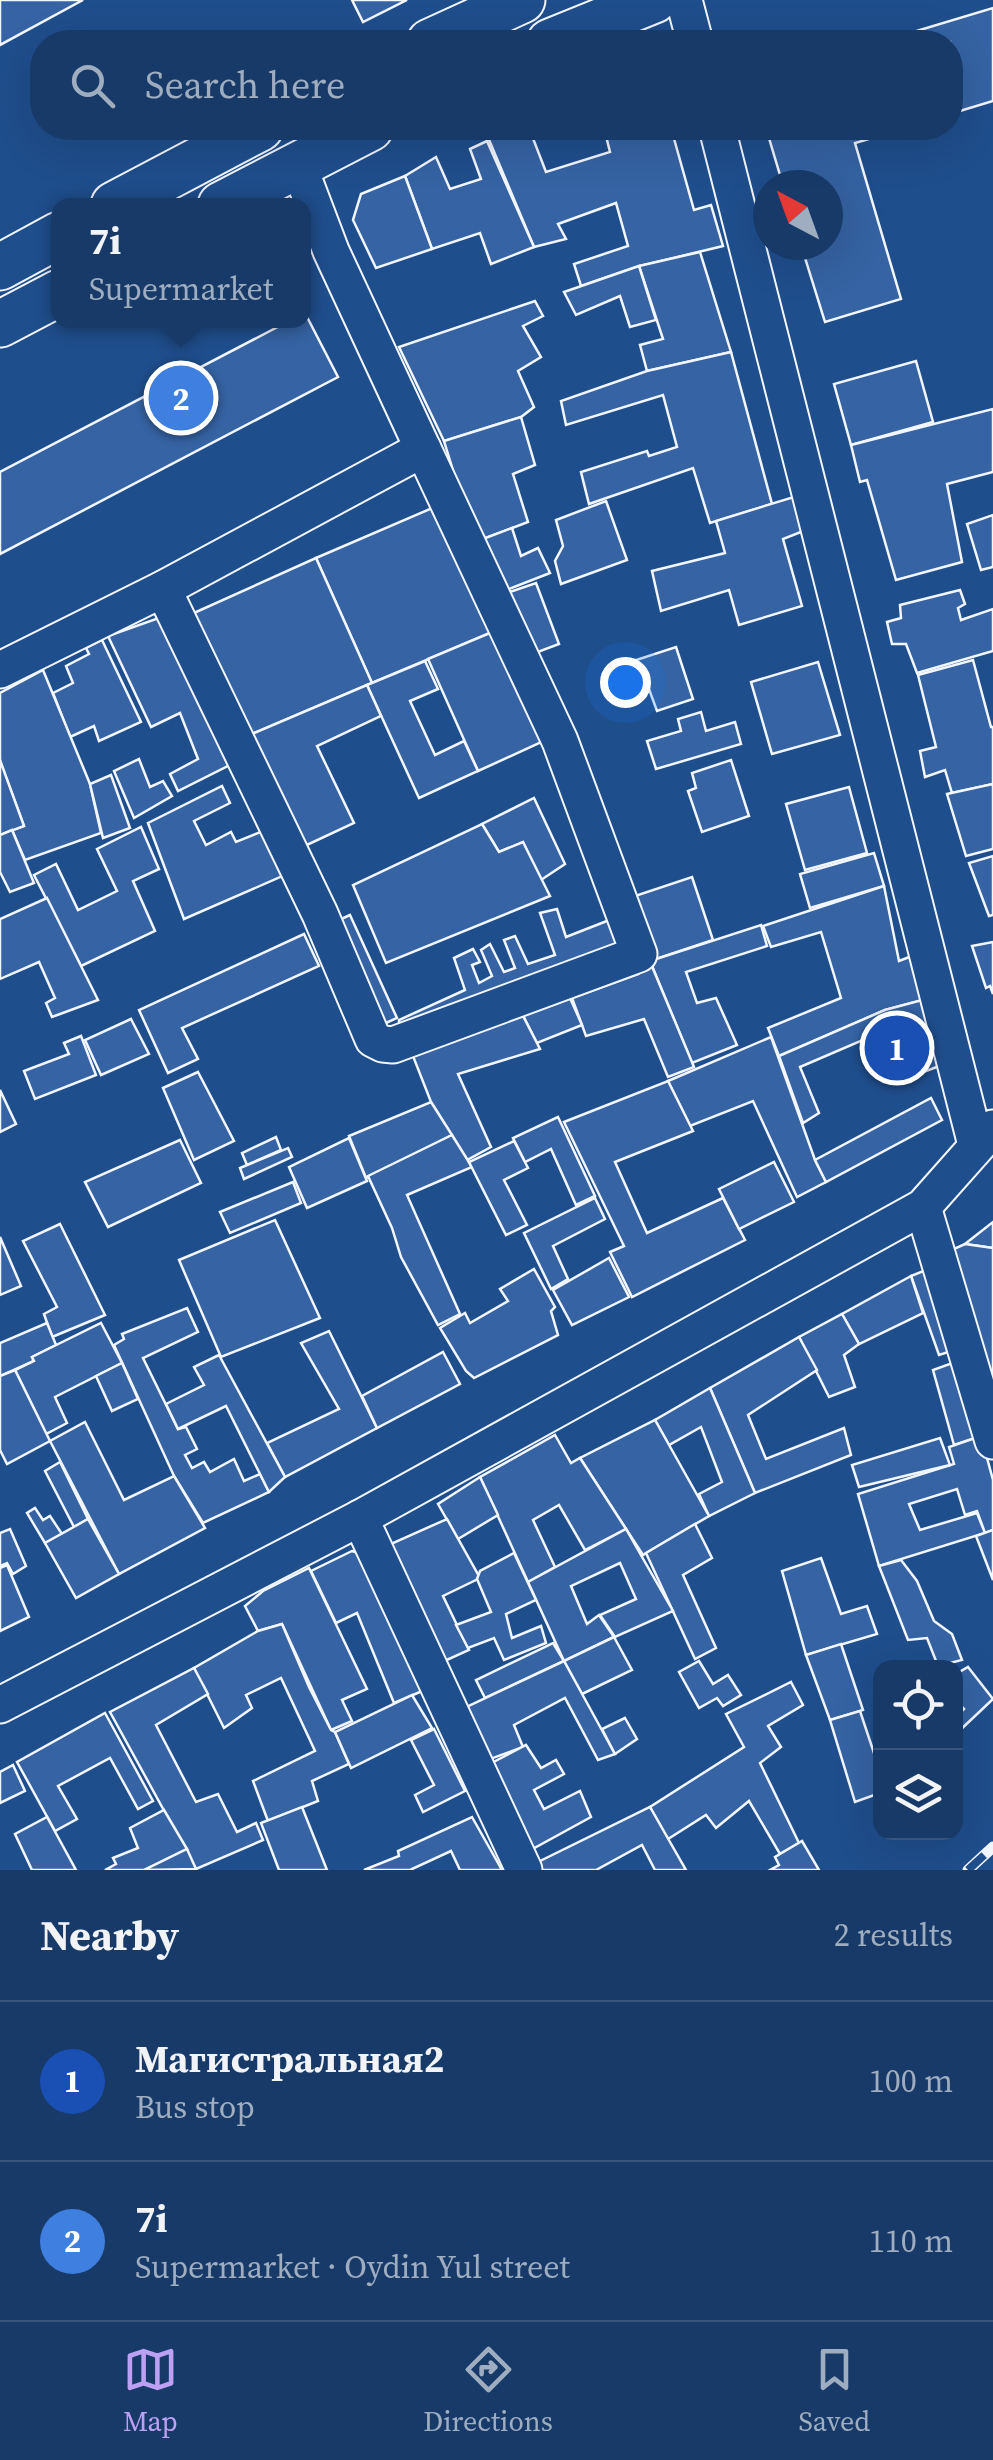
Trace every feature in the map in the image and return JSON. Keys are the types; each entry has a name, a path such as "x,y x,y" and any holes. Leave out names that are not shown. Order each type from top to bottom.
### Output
{"main road":[{"path":"456,30 522,0"},
{"path":"580,30 654,0"},
{"path":"129,198 238,140"},
{"path":"235,198 346,140"},
{"path":"0,267 51,240"},
{"path":"0,324 51,297"}],"street":[{"path":"684,0 692,30"},
{"path":"0,1706 360,1518 923,1206 984,1136 720,140"},
{"path":"298,164 311,198"},
{"path":"163,589 320,914 373,1038 393,1044 640,954 560,741 331,251 311,198"},
{"path":"0,670 163,589 423,449"},
{"path":"923,1206 993,1441"},
{"path":"360,1518 524,1870"}],"building":[{"path":"0,0 83,0 0,45"},
{"path":"352,0 407,0 363,22"},
{"path":"993,8 993,101 963,110 963,30 920,30"},
{"path":"489,140 534,140 546,172 610,152 607,140 674,140 694,210 711,205 723,246 636,267 581,286 574,264 628,246 616,203 558,224 566,239 534,247"},
{"path":"770,140 865,140 855,143 901,299 825,322 806,260 843,260 843,170 779,170"},
{"path":"487,141 534,247 491,264 480,233 432,249 405,176 436,157 450,189 481,179 470,149"},
{"path":"405,176 432,249 376,268 353,220 361,194"},
{"path":"700,252 731,352 647,371 640,345 663,339 639,266"},
{"path":"639,266 656,320 630,327 620,296 576,315 564,292"},
{"path":"535,301 543,316 523,326 541,357 518,371 534,407 521,417 444,441 399,347"},
{"path":"311,325 338,377 0,554 0,472 276,328 311,328"},
{"path":"731,352 772,504 710,523 693,468 589,504 581,472 647,451 649,456 677,447 663,395 566,425 561,401 647,371"},
{"path":"916,361 933,422 851,445 834,384"},
{"path":"993,409 993,472 947,484 962,562 896,580 867,480 860,482 851,445"},
{"path":"521,417 535,465 513,474 528,522 475,542 444,441"},
{"path":"797,496 806,530 783,539 802,606 739,625 729,590 661,611 652,571 725,553 716,521"},
{"path":"606,501 627,560 561,584 555,561 563,546 556,520"},
{"path":"444,503 500,629 372,683 316,558"},
{"path":"993,515 993,567 981,570 967,524"},
{"path":"512,528 521,556 538,548 550,573 501,592 475,542"},
{"path":"316,558 372,683 240,739 185,617"},
{"path":"536,583 559,644 530,655 507,593"},
{"path":"960,590 965,604 958,608 961,620 993,609 993,651 917,673 906,644 892,644 887,622 901,618 900,605"},
{"path":"170,614 236,762 178,791 170,774 198,759 180,713 151,727 108,636"},
{"path":"497,630 546,740 478,771 428,659"},
{"path":"102,640 141,722 99,741 94,726 70,737 53,693 73,683 66,666 89,654 86,648"},
{"path":"676,647 693,699 657,711 649,689 640,692 630,662"},
{"path":"973,660 993,727 993,784 952,793 945,770 925,777 920,751 936,747 918,675"},
{"path":"425,661 438,689 410,701 435,755 464,741 478,771 419,798 367,685"},
{"path":"818,662 840,735 772,754 751,682"},
{"path":"43,670 90,784 101,833 25,860 12,830 24,826 0,761 0,693"},
{"path":"367,685 381,716 317,746 354,823 294,851 240,739"},
{"path":"701,712 706,731 735,722 741,744 656,769 647,741 681,731 678,719"},
{"path":"139,759 150,787 163,781 172,796 134,818 114,771"},
{"path":"0,760 24,826 0,835"},
{"path":"731,760 749,816 702,832 688,791 696,788 692,773"},
{"path":"111,775 130,828 103,838 90,784"},
{"path":"993,784 993,849 966,856 947,794"},
{"path":"222,786 230,803 194,821 206,845 231,832 236,842 263,831 285,875 184,919 148,823"},
{"path":"849,787 867,853 805,870 786,804"},
{"path":"534,798 565,864 541,880 523,842 499,852 482,824"},
{"path":"482,824 499,852 523,842 550,896 386,963 353,885"},
{"path":"141,827 159,869 133,881 155,931 81,966 34,875 56,864 78,910 117,891 97,849"},
{"path":"12,830 34,883 10,892 0,872 0,835"},
{"path":"874,853 884,886 810,908 800,874"},
{"path":"993,856 993,915 989,916 969,863"},
{"path":"692,877 713,940 650,961 629,898"},
{"path":"884,886 899,961 917,954 931,998 885,1010 779,1056 768,1028 841,998 821,932 771,947 763,926"},
{"path":"47,898 98,1000 52,1017 46,1003 55,998 39,962 0,979 0,919"},
{"path":"557,909 566,937 612,919 623,956 399,1038 399,1020 465,990 454,958 473,949 480,962 472,965 479,983 492,976 481,950 490,944 504,972 515,968 504,940 515,936 528,964 555,955 540,913"},
{"path":"350,915 397,1018 375,1028 328,925"},
{"path":"761,925 767,946 686,972 697,1003 716,998 737,1045 692,1063 650,961"},
{"path":"304,934 319,966 182,1028 198,1059 168,1073 139,1010"},
{"path":"993,942 993,994 990,986 986,988 972,946"},
{"path":"651,964 694,1067 668,1077 644,1019 586,1036 572,998 638,974 635,969"},
{"path":"566,989 582,1025 537,1043 519,1008"},
{"path":"922,1000 942,1065 916,1075 904,1043 874,1055 865,1039 800,1067 819,1113 803,1123 779,1056 885,1010"},
{"path":"519,1008 540,1049 458,1074 491,1147 467,1160 431,1102 411,1051"},
{"path":"131,1019 149,1054 101,1075 85,1040"},
{"path":"81,1036 96,1075 35,1099 24,1071 69,1054 64,1043"},
{"path":"771,1037 826,1182 797,1197 753,1101 690,1126 668,1081"},
{"path":"198,1072 234,1141 194,1160 163,1088"},
{"path":"668,1081 693,1131 615,1162 647,1233 723,1198 745,1240 632,1297 610,1252 624,1246 564,1122"},
{"path":"0,1090 16,1124 0,1132"},
{"path":"931,1098 942,1120 826,1182 815,1160"},
{"path":"431,1102 452,1135 366,1178 349,1136"},
{"path":"558,1117 595,1196 576,1205 551,1149 525,1162 513,1138"},
{"path":"452,1135 472,1167 407,1195 460,1314 438,1325 401,1257 368,1176"},
{"path":"276,1137 281,1150 247,1165 242,1153"},
{"path":"349,1138 367,1181 307,1208 289,1167"},
{"path":"180,1140 201,1183 108,1227 85,1182"},
{"path":"514,1141 528,1168 504,1180 527,1225 506,1235 469,1162"},
{"path":"288,1148 292,1157 244,1179 240,1168"},
{"path":"774,1162 794,1202 739,1229 719,1189"},
{"path":"293,1182 301,1203 230,1233 220,1212"},
{"path":"595,1198 605,1219 553,1246 568,1279 551,1289 524,1233"},
{"path":"275,1220 320,1318 221,1357 179,1260"},
{"path":"993,1222 993,1248 965,1244"},
{"path":"60,1224 105,1315 52,1337 44,1314 57,1307 23,1241"},
{"path":"0,1237 21,1286 0,1295"},
{"path":"965,1244 993,1248 993,1386 947,1252"},
{"path":"609,1258 629,1297 572,1325 553,1290"},
{"path":"931,1268 961,1348 939,1355 911,1276"},
{"path":"534,1269 555,1307 551,1311 558,1335 474,1378 440,1328 465,1313 470,1323 508,1301 500,1289"},
{"path":"911,1276 923,1313 859,1344 842,1314"},
{"path":"187,1308 198,1332 143,1358 178,1429 186,1427 197,1449 185,1455 192,1468 204,1462 210,1472 234,1459 244,1481 260,1474 269,1492 203,1523 174,1476 114,1345 124,1339 122,1334"},
{"path":"842,1314 859,1344 844,1355 855,1387 829,1397 799,1337"},
{"path":"47,1323 56,1345 32,1357 34,1361 0,1376 0,1343"},
{"path":"101,1323 122,1363 55,1397 67,1423 46,1434 15,1370 34,1361 32,1357"},
{"path":"329,1331 377,1428 285,1477 267,1443 339,1409 301,1343"},
{"path":"799,1337 817,1370 748,1415 766,1459 844,1428 851,1455 755,1493 710,1388"},
{"path":"443,1352 460,1384 377,1428 362,1396"},
{"path":"219,1355 285,1477 269,1492 226,1406 178,1429 166,1404 204,1385 194,1367"},
{"path":"955,1362 981,1436 954,1445 933,1370"},
{"path":"122,1363 138,1399 112,1411 96,1376"},
{"path":"15,1370 50,1441 7,1464 0,1450 0,1376"},
{"path":"710,1388 755,1493 709,1516 699,1494 722,1482 701,1427 669,1445 655,1420"},
{"path":"655,1420 709,1516 643,1555 580,1458"},
{"path":"85,1422 124,1500 174,1476 205,1528 119,1574 50,1441"},
{"path":"555,1435 571,1463 580,1458 626,1529 585,1550 559,1505 533,1520 555,1567 528,1582 480,1477"},
{"path":"981,1436 993,1480 993,1530 985,1533 879,1566 858,1494 954,1464 949,1447","holes":["957,1489 965,1515 977,1511 985,1533 977,1513 920,1530 909,1504"]},
{"path":"940,1438 950,1465 859,1487 852,1465"},
{"path":"60,1462 88,1519 74,1527 45,1471"},
{"path":"480,1477 498,1515 458,1539 438,1504"},
{"path":"35,1508 43,1520 50,1516 62,1534 45,1543 27,1513"},
{"path":"88,1519 119,1574 76,1598 45,1543"},
{"path":"447,1519 480,1578 443,1596 469,1650 440,1663 384,1547"},
{"path":"695,1524 712,1558 683,1575 716,1648 695,1659 646,1553"},
{"path":"10,1529 26,1566 13,1574 7,1563 0,1566 0,1533"},
{"path":"626,1529 673,1611 615,1637 600,1615 636,1599 620,1563 571,1586 587,1624 599,1615 614,1637 564,1661 528,1582"},
{"path":"993,1530 993,1580 976,1536"},
{"path":"352,1551 368,1556 427,1689 394,1703 357,1613 336,1623 311,1571"},
{"path":"514,1553 536,1600 506,1614 512,1638 541,1626 546,1643 504,1660 494,1638 468,1648 456,1625 491,1612 477,1579 480,1571"},
{"path":"821,1558 841,1614 867,1606 877,1634 806,1655 782,1571"},
{"path":"901,1560 917,1581 934,1621 952,1634 962,1660 936,1660 927,1638 908,1640 879,1566"},
{"path":"7,1565 29,1617 0,1631 0,1568"},
{"path":"309,1568 367,1689 342,1700 352,1721 331,1730 282,1624 258,1631 245,1606 263,1591"},
{"path":"282,1624 349,1764 312,1781 318,1801 268,1821 253,1781 315,1751 281,1678 246,1695 252,1708 224,1728 194,1668 258,1631"},
{"path":"614,1637 632,1670 582,1694 564,1661"},
{"path":"553,1643 564,1661 485,1698 476,1680"},
{"path":"841,1644 863,1710 830,1720 806,1655"},
{"path":"564,1661 615,1754 598,1760 565,1698 514,1725 523,1747 485,1761 462,1709"},
{"path":"699,1661 713,1684 728,1675 741,1695 723,1706 717,1698 699,1708 679,1672"},
{"path":"968,1667 993,1699 963,1727 964,1709 963,1670"},
{"path":"194,1668 208,1694 156,1725 196,1802 218,1794 237,1832 256,1823 263,1840 196,1869 110,1712"},
{"path":"791,1682 803,1705 768,1726 781,1747 760,1763 799,1843 780,1854 749,1801 716,1828 706,1815 668,1839 650,1807 744,1747 726,1714"},
{"path":"412,1695 432,1728 351,1768 335,1732"},
{"path":"860,1711 873,1750 873,1796 855,1802 830,1720"},
{"path":"105,1713 153,1801 138,1809 110,1758 58,1786 77,1819 55,1831 17,1762"},
{"path":"625,1718 637,1739 615,1754 602,1729"},
{"path":"434,1729 465,1791 423,1812 415,1795 434,1785 411,1740"},
{"path":"526,1745 541,1768 556,1760 564,1774 534,1790 544,1809 580,1791 591,1817 527,1852 484,1767"},
{"path":"13,1765 25,1791 0,1803 0,1772"},
{"path":"302,1807 327,1870 279,1870 261,1823"},
{"path":"650,1807 686,1870 655,1870 642,1845 596,1870 537,1870 534,1864"},
{"path":"164,1810 187,1849 144,1870 105,1870 116,1864 113,1858 138,1848 130,1828"},
{"path":"47,1817 76,1870 32,1870 15,1834"},
{"path":"472,1817 502,1870 460,1870 451,1851 410,1870 364,1870 399,1856 398,1851"},
{"path":"802,1841 819,1870 770,1870 779,1865 775,1857"},
{"path":"187,1849 196,1869 144,1870"}],"railway":[{"path":"968,1870 993,1847"}],"place":[{"name":"7i","path":"181,398"},
{"name":"Магистральная2","path":"897,1048"}]}
